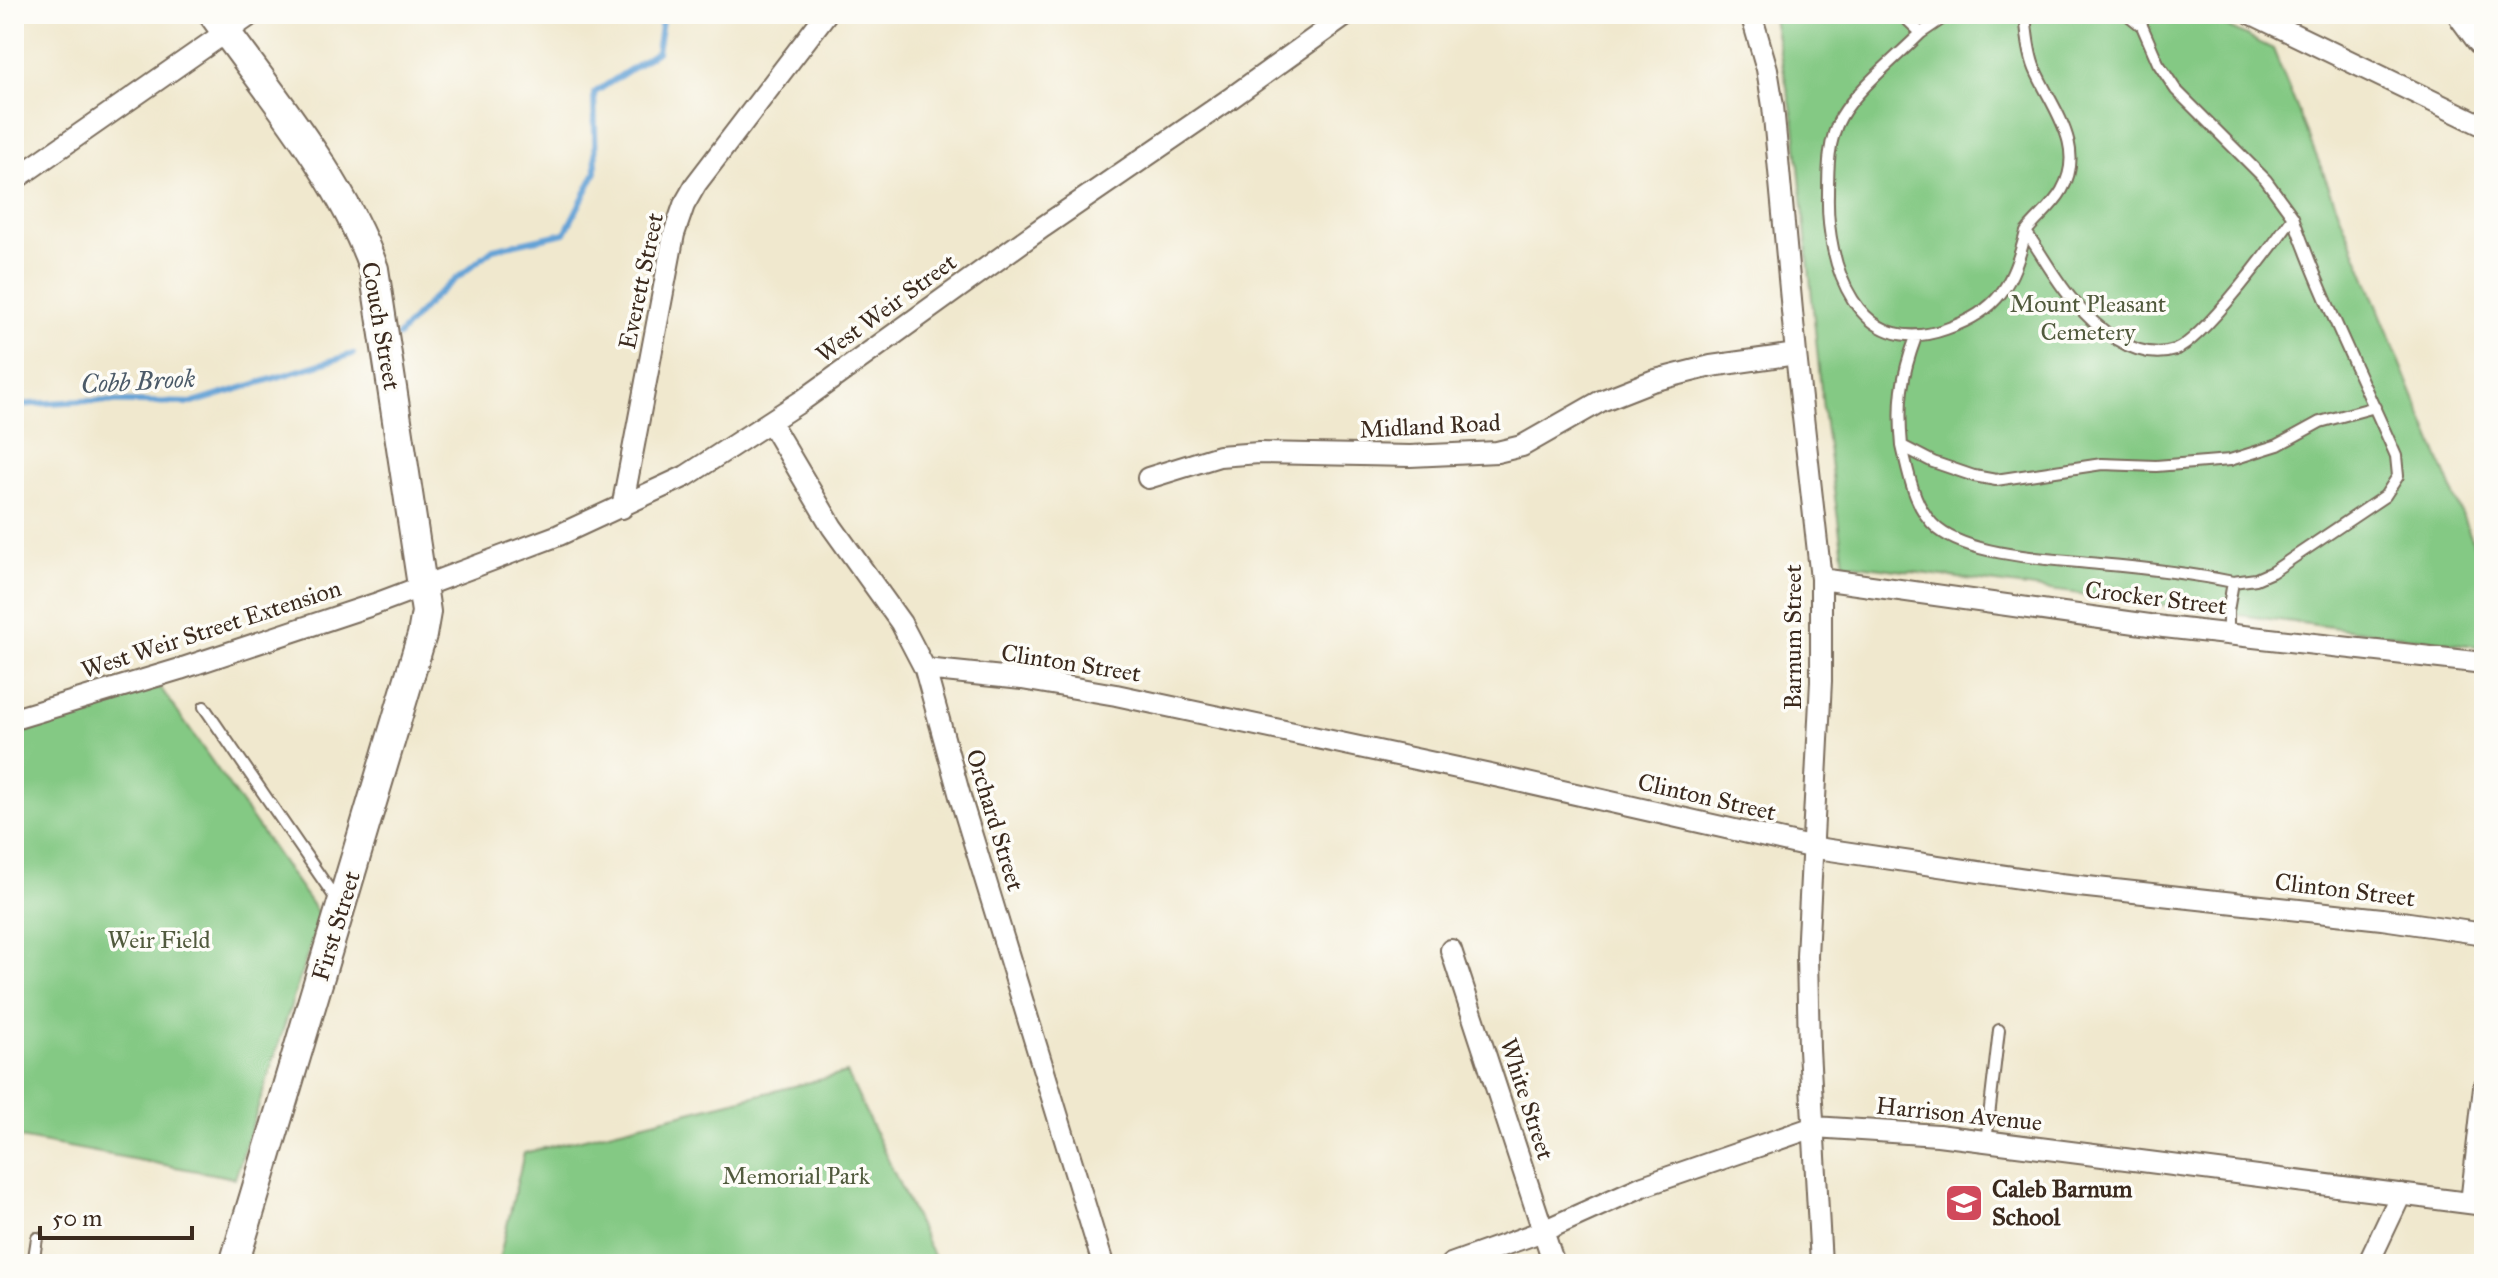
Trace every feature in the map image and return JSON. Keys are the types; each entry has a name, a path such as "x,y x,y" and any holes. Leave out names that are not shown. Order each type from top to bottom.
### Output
{"highway":[{"path":"2467,14 2484,37"}],"street":[{"path":"14,180 220,23 252,14"},
{"name":"Everett Street","path":"622,508 674,234 684,205 710,164 826,14"},
{"name":"West Weir Street","path":"422,586 533,546 622,508 686,476 770,422 1348,14"},
{"name":"Barnum Street","path":"1751,14 1767,69 1773,106 1821,579 1821,681 1810,847 1807,970 1821,1264"},
{"path":"2252,14 2484,126"},
{"name":"Couch Street","path":"220,23 333,184 361,233 374,269 422,586"},
{"name":"Midland Road","path":"1148,478 1207,459 1246,454 1410,456 1497,452 1522,446 1601,401 1652,381 1711,366 1796,354"},
{"name":"Orchard Street","path":"770,422 832,527 901,623 925,669 961,800 1103,1264"},
{"name":"Crocker Street","path":"1821,579 2228,634 2484,663"},
{"name":"West Weir Street Extension","path":"14,719 204,661 422,586"},
{"name":"First Street","path":"234,1264 422,635 426,612 422,586"},
{"name":"Clinton Street","path":"925,669 1034,681 1116,695 1810,847 2073,885 2382,919 2484,934"},
{"name":"White Street","path":"1451,950 1554,1264"},
{"path":"2478,1204 2484,1087"},
{"name":"Harrison Avenue","path":"1451,1264 1543,1231 1657,1181 1814,1127 1938,1135 2478,1204"},
{"path":"2368,1264 2401,1194"}],"lane":[{"path":"1901,14 1921,33"},
{"path":"1949,14 1921,33 1858,95 1841,117 1832,143 1827,208 1831,248 1843,283 1857,308 1877,325 1896,335 1916,337 1967,322 1995,303 2019,263 2026,232 2061,193 2069,170 2066,131 2035,68 2025,14"},
{"path":"1916,337 1903,369 1899,395 1902,446 1911,485 1920,507 1936,527 1961,542 2035,557 2233,582 2256,579 2272,572 2385,496 2394,486 2398,476 2396,456 2313,274 2293,217 2266,180 2176,90 2158,63 2142,26 2127,14"},
{"path":"2026,232 2071,298 2086,314 2134,350 2157,353 2183,346 2193,337 2237,290 2293,217"},
{"path":"1902,446 1933,462 1996,480 2102,464 2156,466 2230,460 2278,445 2320,422 2375,407"},
{"path":"2228,634 2233,582"},
{"path":"204,707 342,907"},
{"path":"1986,1142 1999,1030"},
{"path":"33,1264 37,1238"}],"green space":[{"name":"Mount Pleasant Cemetery","path":"1772,14 2201,14 2273,49 2484,569 2484,647 1844,563 1823,410 1795,126"},
{"name":"Weir Field","path":"160,687 320,916 235,1178 14,1137 14,736"},
{"name":"Memorial Park","path":"847,1073 937,1264 498,1264 524,1153"}],"waterway":[{"name":"Cobb Brook","path":"398,336 435,296 493,249 565,233 596,172 594,93 657,52 663,14"},
{"name":"Cobb Brook","path":"14,405 83,401 193,403 353,354"}],"place":[{"name":"Caleb Barnum School","path":"1964,1203"}]}
